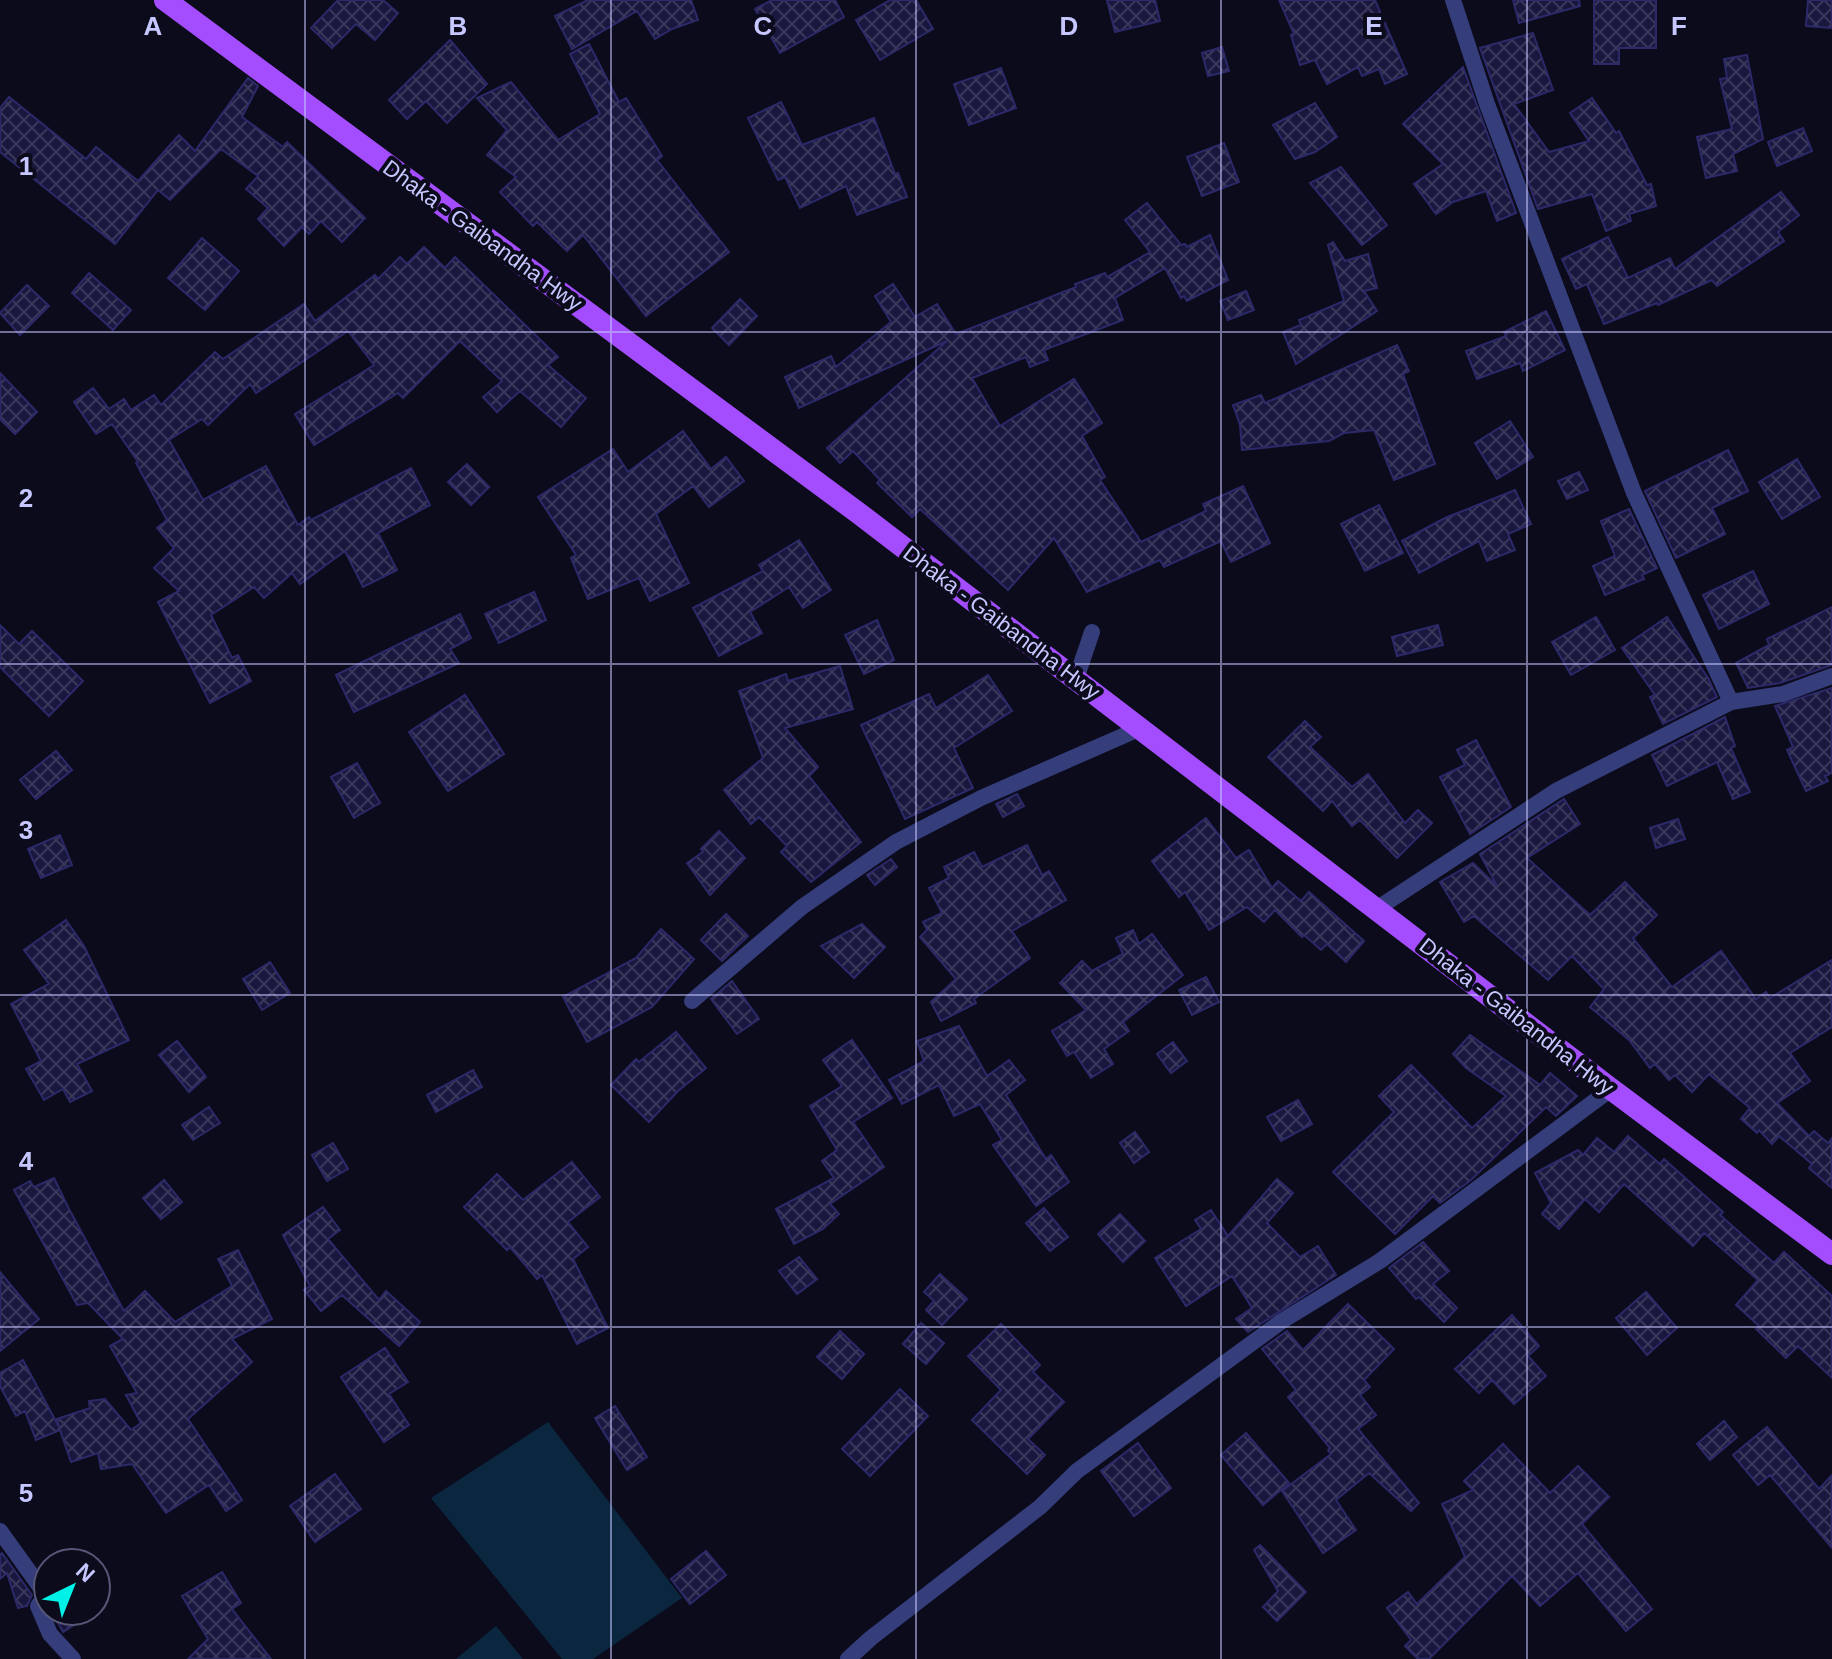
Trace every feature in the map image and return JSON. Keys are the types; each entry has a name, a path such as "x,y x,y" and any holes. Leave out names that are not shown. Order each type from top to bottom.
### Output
{"main road":[{"name":"Dhaka - Gaibandha Hwy","path":"165,0 857,512 1611,1089 1832,1254"}],"street":[{"path":"1453,0 1487,104 1634,493 1731,702"},
{"path":"1076,679 1092,632"},
{"path":"1378,908 1556,791 1731,702 1783,694 1832,676"},
{"path":"692,1001 802,907 896,842 981,798 1141,728"},
{"path":"848,1659 1040,1507 1077,1471 1282,1321 1380,1261 1611,1089"},
{"path":"0,1531 46,1595 38,1606 50,1634 73,1659"}],"water":[{"path":"548,1422 682,1598 593,1659 562,1659 431,1498"},
{"path":"496,1626 523,1659 456,1659"}],"building":[{"path":"338,0 383,0 398,13 375,40 356,24 332,48 311,28"},
{"path":"588,0 691,0 698,20 655,39 637,11 572,49 555,16"},
{"path":"772,0 835,0 844,17 780,53 755,9"},
{"path":"890,0 916,0 933,29 880,60 856,20"},
{"path":"1107,0 1155,0 1160,21 1115,32"},
{"path":"1279,0 1375,0 1407,74 1385,84 1379,69 1362,76 1358,67 1327,84 1315,60 1300,65 1291,35 1294,34"},
{"path":"1513,0 1579,0 1580,6 1519,23"},
{"path":"1594,0 1656,0 1656,48 1619,48 1619,64 1594,64"},
{"path":"1808,0 1832,0 1832,28 1806,26"},
{"path":"1533,33 1553,90 1514,104 1549,152 1589,141 1570,113 1592,98 1616,133 1619,131 1647,185 1651,184 1656,206 1629,214 1631,221 1606,231 1592,194 1538,209 1480,48"},
{"path":"450,40 487,84 447,123 426,101 407,119 389,100"},
{"path":"589,44 619,102 626,98 662,156 657,160 729,252 646,316 583,235 567,251 537,222 533,226 500,192 516,177 487,155 507,130 477,98 511,82 558,140 600,114 570,54"},
{"path":"1222,47 1229,71 1208,76 1202,53"},
{"path":"1747,55 1763,139 1733,154 1737,171 1706,178 1697,137 1732,129 1720,79 1727,78 1724,59"},
{"path":"1463,67 1516,213 1497,221 1486,191 1453,202 1436,214 1414,184 1443,164 1403,124"},
{"path":"1001,68 1016,108 969,125 954,84"},
{"path":"248,78 258,86 242,117 283,147 287,142 365,218 342,242 321,221 309,234 302,227 284,246 258,219 268,208 246,189 258,176 221,149 170,200 158,190 115,244 0,152 0,108 9,97 86,159 96,147 138,181 179,135 195,151"},
{"path":"781,102 802,145 874,118 907,197 857,215 846,186 800,208 785,177 778,180 748,118"},
{"path":"1315,103 1337,137 1315,152 1295,159 1273,125"},
{"path":"1803,128 1812,151 1777,166 1768,142"},
{"path":"1224,143 1239,182 1202,196 1187,157"},
{"path":"1341,167 1387,225 1362,245 1310,183"},
{"path":"1781,192 1799,215 1778,232 1784,241 1717,286 1712,280 1658,305 1604,324 1587,284 1576,289 1562,259 1608,237 1628,278 1670,258 1675,269"},
{"path":"1147,203 1181,245 1187,247 1210,235 1228,280 1187,301 1184,296 1181,298 1165,268 1115,298 1123,320 1044,350 1048,360 1030,367 1026,357 972,378 1000,426 1074,379 1102,423 1082,436 1105,477 1100,480 1141,542 1206,511 1203,504 1243,486 1270,543 1231,562 1221,541 1164,567 1160,560 1087,592 1054,538 1008,590 920,509 912,517 877,483 880,480 853,451 840,463 827,448 947,341 799,408 785,377 831,356 836,367 891,322 875,296 893,284 915,317 937,304 956,334 1076,287 1075,284 1105,273 1107,277 1150,252 1125,220"},
{"path":"202,238 239,271 205,310 168,278"},
{"path":"1333,242 1345,261 1368,254 1377,288 1364,291 1377,311 1296,364 1283,332 1301,325 1299,320 1344,301 1328,245"},
{"path":"424,247 445,268 455,257 558,357 548,365 586,398 561,427 520,391 497,412 483,397 502,381 460,341 403,398 398,393 314,445 295,414 374,365 348,331 256,393 250,384 208,425 202,419 169,440 203,500 266,466 298,525 411,468 430,505 378,533 397,570 363,587 345,551 300,584 292,573 264,598 254,587 211,615 232,658 238,655 251,681 210,703 158,602 179,591 154,568 174,548 157,528 167,520 138,462 112,424 96,434 74,402 93,388 109,409 124,399 131,410 154,395 161,405 215,352 223,359 304,304 315,321 375,275 378,279 400,257 407,264"},
{"path":"89,273 131,310 113,330 72,293"},
{"path":"27,285 49,306 20,335 0,313"},
{"path":"1246,291 1254,310 1228,320 1220,301"},
{"path":"740,299 757,316 729,345 712,328"},
{"path":"1546,311 1565,350 1523,371 1520,363 1477,379 1466,351 1506,336 1504,332"},
{"path":"1397,345 1409,371 1403,374 1435,464 1394,480 1374,430 1344,433 1329,441 1242,450 1240,425 1233,405 1261,395 1265,403"},
{"path":"0,373 37,412 15,434 0,419"},
{"path":"1510,421 1533,457 1497,479 1475,443"},
{"path":"683,431 711,469 726,457 744,481 709,507 693,486 656,514 689,583 650,601 639,578 588,599 571,558 576,555 538,497 613,449 628,472"},
{"path":"1728,450 1748,491 1712,508 1725,534 1676,558 1645,491"},
{"path":"1797,459 1820,497 1782,519 1759,482"},
{"path":"467,464 489,487 471,505 448,482"},
{"path":"1579,472 1588,490 1567,499 1558,481"},
{"path":"1515,490 1531,524 1508,534 1515,550 1487,561 1479,541 1419,573 1402,541 1445,518"},
{"path":"1379,505 1403,553 1365,571 1341,524"},
{"path":"1629,509 1657,568 1642,575 1644,579 1605,595 1593,566 1615,556 1601,521"},
{"path":"799,540 831,590 803,608 789,587 750,612 762,633 719,656 693,608 763,571 759,565"},
{"path":"1753,571 1769,604 1719,629 1703,595"},
{"path":"534,592 546,620 499,643 485,614"},
{"path":"1832,607 1832,665 1780,683 1748,688 1736,663 1769,645 1767,639"},
{"path":"460,614 471,638 450,649 459,663 354,712 336,675"},
{"path":"1596,617 1615,650 1571,675 1552,642"},
{"path":"1667,617 1708,678 1717,697 1663,724 1650,697 1655,695 1622,648"},
{"path":"877,620 894,660 864,674 845,635"},
{"path":"0,625 19,644 32,631 83,681 49,716 0,667"},
{"path":"1438,625 1443,645 1397,656 1392,637"},
{"path":"840,666 853,709 785,728 818,767 809,776 861,842 811,882 781,852 787,846 759,817 751,824 724,790 763,758 739,691 786,674 788,681"},
{"path":"988,675 1012,711 954,748 973,788 905,819 861,725 929,694 936,708"},
{"path":"1832,688 1832,773 1825,776 1828,781 1806,791 1787,750 1793,747 1775,706"},
{"path":"465,695 504,754 448,791 409,732"},
{"path":"1725,717 1735,746 1731,748 1750,792 1733,799 1717,762 1667,786 1652,755"},
{"path":"1305,721 1321,737 1310,747 1352,787 1368,774 1405,823 1418,810 1432,823 1397,858 1360,820 1352,826 1332,801 1323,811 1268,757"},
{"path":"1476,740 1511,807 1470,834 1440,777 1465,765 1457,750"},
{"path":"56,751 72,770 36,799 20,780"},
{"path":"357,763 380,803 354,818 331,777"},
{"path":"1017,794 1024,806 1003,817 996,804"},
{"path":"1564,799 1580,824 1527,858 1590,915 1625,882 1657,915 1633,938 1672,987 1721,951 1756,999 1766,992 1770,998 1832,960 1832,1027 1790,1053 1810,1081 1777,1103 1809,1136 1814,1131 1828,1143 1832,1138 1832,1188 1809,1168 1812,1164 1779,1136 1772,1144 1759,1130 1757,1133 1741,1119 1750,1108 1709,1074 1692,1092 1675,1075 1669,1080 1655,1064 1650,1068 1629,1040 1590,1007 1604,989 1572,956 1548,980 1474,916 1464,922 1440,882 1473,863 1497,886 1480,854"},
{"path":"1206,818 1236,858 1249,850 1272,888 1278,881 1301,901 1309,892 1364,941 1346,962 1327,944 1321,950 1304,935 1302,937 1275,910 1264,922 1247,907 1209,930 1185,892 1179,897 1152,861"},
{"path":"1678,819 1685,839 1656,848 1650,828"},
{"path":"719,831 745,858 710,895 687,863 703,852 701,849"},
{"path":"60,835 72,865 41,878 28,849"},
{"path":"1027,845 1042,875 1049,871 1066,900 1012,931 1030,958 974,999 976,1003 941,1021 931,1002 956,979 920,937 927,930 923,922 942,913 929,888 949,878 944,867 974,852 982,867"},
{"path":"891,859 897,867 875,885 867,875"},
{"path":"726,914 748,936 722,961 701,940"},
{"path":"66,920 84,946 129,1040 77,1064 92,1091 70,1102 63,1089 44,1100 26,1069 41,1061 11,1004 49,984 24,950"},
{"path":"862,924 885,947 854,978 821,946"},
{"path":"661,929 694,959 652,1007 587,1042 563,997 636,958"},
{"path":"1133,930 1139,944 1152,934 1183,975 1123,1022 1129,1031 1104,1049 1113,1064 1091,1078 1074,1052 1067,1056 1052,1031 1086,1010 1060,983 1082,961 1092,971 1123,954 1116,938"},
{"path":"270,962 290,993 262,1010 243,979"},
{"path":"1206,977 1219,1002 1192,1015 1179,990"},
{"path":"732,981 759,1019 737,1034 711,999"},
{"path":"959,1026 987,1076 1009,1060 1025,1080 1006,1095 1046,1159 1051,1155 1069,1182 1036,1206 993,1145 1002,1140 980,1104 954,1116 939,1085 902,1104 889,1080 924,1061 917,1041"},
{"path":"676,1032 706,1068 678,1091 649,1122 611,1085 636,1059 639,1062"},
{"path":"1470,1035 1540,1085 1550,1073 1577,1096 1556,1116 1546,1107 1471,1180 1440,1203 1433,1196 1395,1234 1333,1172 1394,1112 1379,1096 1411,1065 1472,1128 1506,1096 1466,1068 1453,1054"},
{"path":"852,1040 892,1098 853,1122 884,1167 830,1204 839,1214 823,1229 794,1244 776,1209 834,1178 822,1161 837,1150 810,1106 842,1086 823,1060"},
{"path":"177,1041 206,1077 189,1092 159,1055"},
{"path":"1173,1042 1187,1061 1171,1073 1157,1054"},
{"path":"473,1070 482,1087 436,1112 427,1095"},
{"path":"1298,1100 1312,1124 1281,1141 1267,1117"},
{"path":"209,1107 220,1123 193,1140 182,1125"},
{"path":"1135,1132 1149,1152 1134,1163 1120,1143"},
{"path":"1628,1136 1660,1164 1664,1159 1774,1263 1784,1252 1832,1296 1832,1378 1798,1346 1786,1358 1736,1305 1758,1280 1704,1233 1693,1246 1624,1184 1599,1212 1585,1199 1559,1229 1542,1214 1551,1203 1535,1173 1578,1150 1583,1155 1597,1138 1614,1152"},
{"path":"333,1143 348,1169 327,1181 312,1155"},
{"path":"572,1162 600,1197 568,1222 588,1247 573,1259 608,1328 577,1344 542,1275 537,1279 510,1247 507,1250 464,1207 497,1174 523,1200"},
{"path":"54,1178 124,1311 145,1291 175,1322 232,1286 218,1259 238,1250 272,1319 232,1339 252,1362 188,1419 242,1500 226,1511 209,1485 166,1513 132,1464 101,1469 98,1453 71,1462 60,1430 36,1440 25,1411 16,1416 0,1386 0,1373 23,1360 59,1427 57,1419 90,1408 89,1401 105,1399 131,1430 141,1423 126,1395 137,1393 110,1346 123,1339 88,1303 77,1305 14,1190 30,1181 34,1187"},
{"path":"1277,1179 1293,1193 1267,1223 1300,1257 1318,1246 1336,1275 1248,1332 1236,1319 1252,1308 1232,1276 1186,1306 1155,1258 1201,1229 1195,1220 1211,1210 1228,1236"},
{"path":"164,1180 182,1202 161,1219 143,1198"},
{"path":"323,1207 340,1230 328,1239 379,1300 386,1291 420,1322 399,1346 342,1295 321,1311 304,1290 310,1286 283,1235"},
{"path":"1044,1208 1068,1237 1050,1251 1026,1223"},
{"path":"1120,1214 1145,1241 1123,1262 1098,1234"},
{"path":"1423,1242 1449,1271 1433,1284 1457,1308 1444,1322 1419,1297 1416,1299 1389,1268"},
{"path":"799,1257 817,1279 797,1294 779,1271"},
{"path":"0,1272 39,1319 0,1351"},
{"path":"940,1274 967,1299 942,1325 926,1310 934,1301 924,1292"},
{"path":"1646,1292 1677,1328 1647,1355 1616,1318"},
{"path":"1348,1304 1394,1349 1364,1380 1370,1387 1360,1395 1376,1415 1358,1429 1419,1503 1411,1511 1369,1473 1336,1500 1356,1530 1323,1553 1282,1491 1331,1454 1330,1448 1288,1397 1296,1390 1262,1349 1287,1331 1303,1350"},
{"path":"1512,1315 1539,1346 1528,1356 1546,1376 1514,1404 1492,1380 1479,1393 1455,1369"},
{"path":"921,1323 944,1343 926,1364 903,1344"},
{"path":"1001,1324 1040,1365 1033,1372 1064,1402 1028,1439 1045,1455 1027,1474 972,1420 1001,1390 968,1356"},
{"path":"840,1331 864,1354 842,1379 817,1357"},
{"path":"385,1348 408,1382 389,1394 409,1425 384,1442 341,1377"},
{"path":"900,1389 928,1416 870,1476 842,1449"},
{"path":"615,1406 647,1457 627,1470 595,1418"},
{"path":"1724,1421 1737,1437 1710,1460 1697,1444"},
{"path":"1767,1427 1819,1489 1832,1475 1832,1548 1770,1475 1758,1485 1733,1455"},
{"path":"1246,1433 1289,1483 1263,1505 1221,1455"},
{"path":"1138,1443 1171,1488 1134,1516 1101,1471"},
{"path":"1503,1444 1550,1493 1578,1466 1609,1497 1582,1524 1652,1609 1626,1631 1578,1573 1540,1606 1512,1576 1429,1659 1418,1659 1405,1646 1411,1640 1387,1608 1408,1592 1417,1604 1465,1557 1442,1504 1473,1490 1464,1481"},
{"path":"335,1474 361,1509 315,1542 290,1506"},
{"path":"1260,1545 1306,1592 1277,1621 1263,1607 1278,1591 1254,1550"},
{"path":"706,1551 726,1575 690,1604 671,1579"},
{"path":"2,1553 32,1595 27,1606 18,1608 7,1573 0,1579"},
{"path":"222,1572 241,1603 232,1609 271,1659 188,1659 208,1639 182,1596"}]}
